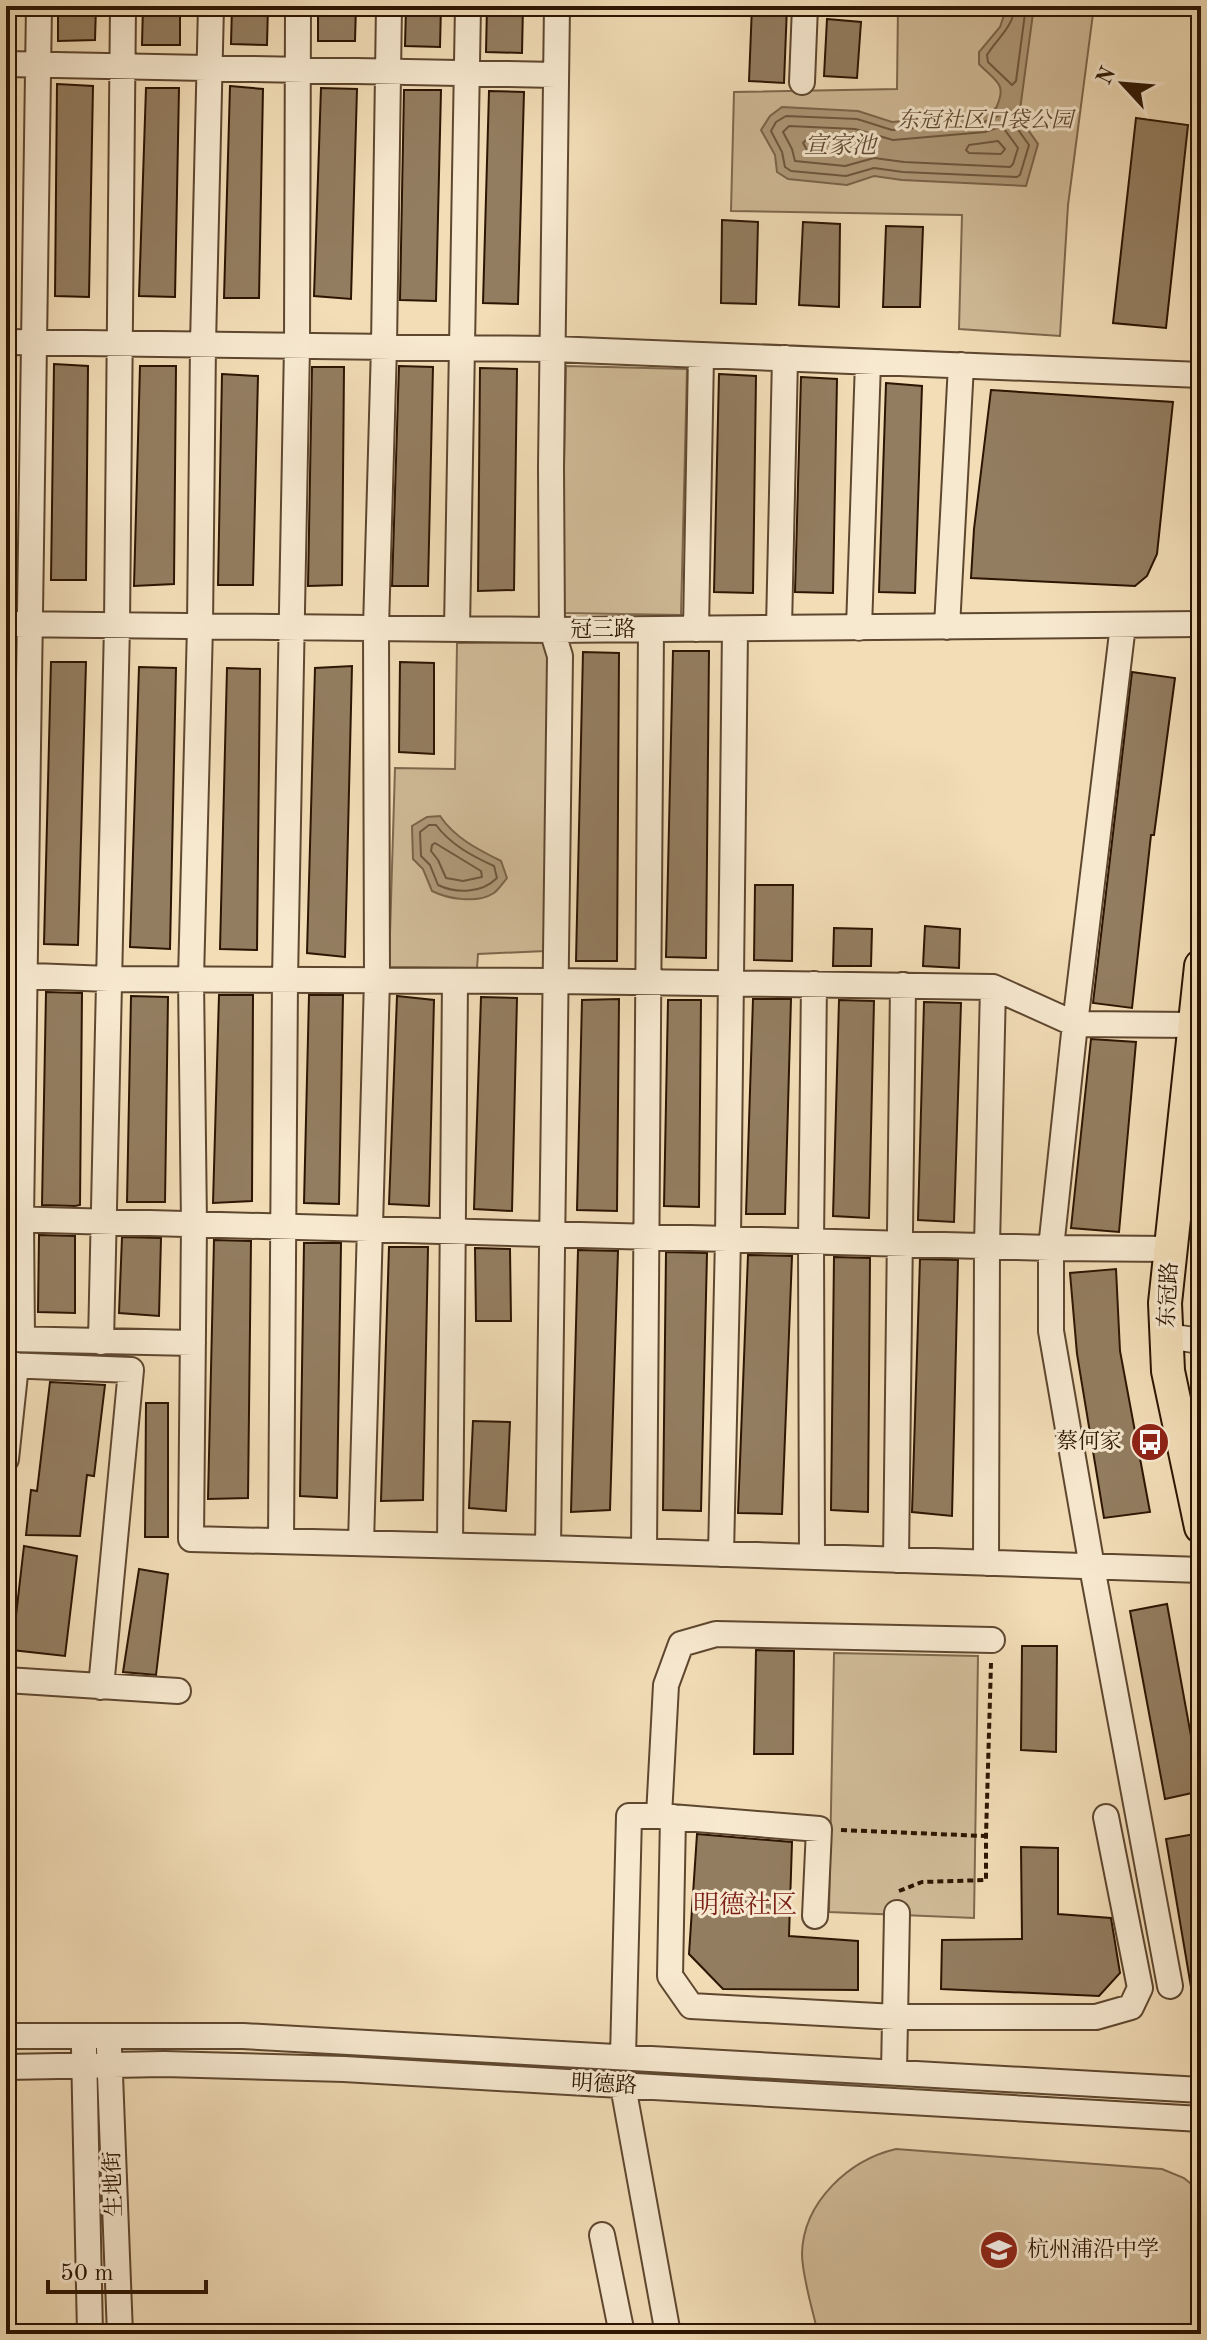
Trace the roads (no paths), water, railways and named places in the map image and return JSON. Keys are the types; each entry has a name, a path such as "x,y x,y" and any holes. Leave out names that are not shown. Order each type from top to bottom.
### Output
{"main road":[{"name":"东冠路","path":"1201,966 1165,1303 1168,1371 1201,1527"}],"street":[{"path":"39,6 35,342 18,624 14,1339 193,1343"},
{"path":"101,1342 117,625 123,6"},
{"path":"211,6 191,979 194,1224 191,1539 1201,1570"},
{"path":"281,1541 285,980 297,346 298,6"},
{"path":"361,1543 377,980 376,628 389,6"},
{"path":"457,629 468,6"},
{"path":"548,1548 560,656 552,630 557,6"},
{"path":"802,82 805,6"},
{"path":"6,64 556,75"},
{"path":"6,342 553,349 1201,375"},
{"path":"696,629 701,355"},
{"path":"779,628 785,358"},
{"path":"859,628 868,362"},
{"path":"947,627 961,365"},
{"name":"冠三路","path":"18,624 552,630 1201,624"},
{"path":"1123,625 1051,1248 1051,1331 1170,1986"},
{"path":"721,1554 735,629"},
{"path":"644,1551 651,630"},
{"path":"16,975 109,979 993,987 1075,1024 1194,1025"},
{"path":"450,1545 455,981"},
{"path":"812,1557 814,984"},
{"path":"896,1560 903,985"},
{"path":"986,1563 987,1246 993,987"},
{"path":"14,1219 1171,1249"},
{"path":"1166,1336 1201,1341"},
{"path":"6,1459 11,1365 131,1370 101,1687"},
{"path":"992,1640 716,1634 681,1644 666,1685 670,1976 691,2006 895,2017 1096,2017 1131,2007 1140,1988 1106,1817"},
{"path":"6,1680 178,1691"},
{"path":"623,2057 629,1816 666,1816 819,1829 815,1916"},
{"path":"894,2072 897,1913"},
{"name":"生地街","path":"83,2035 90,2334"},
{"name":"生地街","path":"108,2035 120,2334"},
{"name":"明德路","path":"6,2036 243,2036 1201,2090"},
{"name":"明德路","path":"6,2067 164,2064 344,2069 1201,2119"},
{"path":"623,2086 668,2334"},
{"path":"602,2235 622,2334"}],"water":[{"name":"宣家池","path":"1007,6 1034,6 1019,117 1038,144 1026,186 874,176 847,185 788,179 777,172 775,155 761,130 770,116 782,107 858,111 892,122 983,114 996,108 1000,88 979,64 979,52 1000,27"},
{"path":"440,816 460,837 501,861 507,878 494,893 463,899 432,891 423,869 413,859 412,826 427,817"}],"place":[{"name":"蔡何家","path":"1150,1442"},
{"name":"杭州浦沿中学","path":"999,2250"}],"district":[{"name":"明德社区","path":"745,1906"}],"park label":[{"name":"东冠社区口袋公园","path":"985,121"}]}
